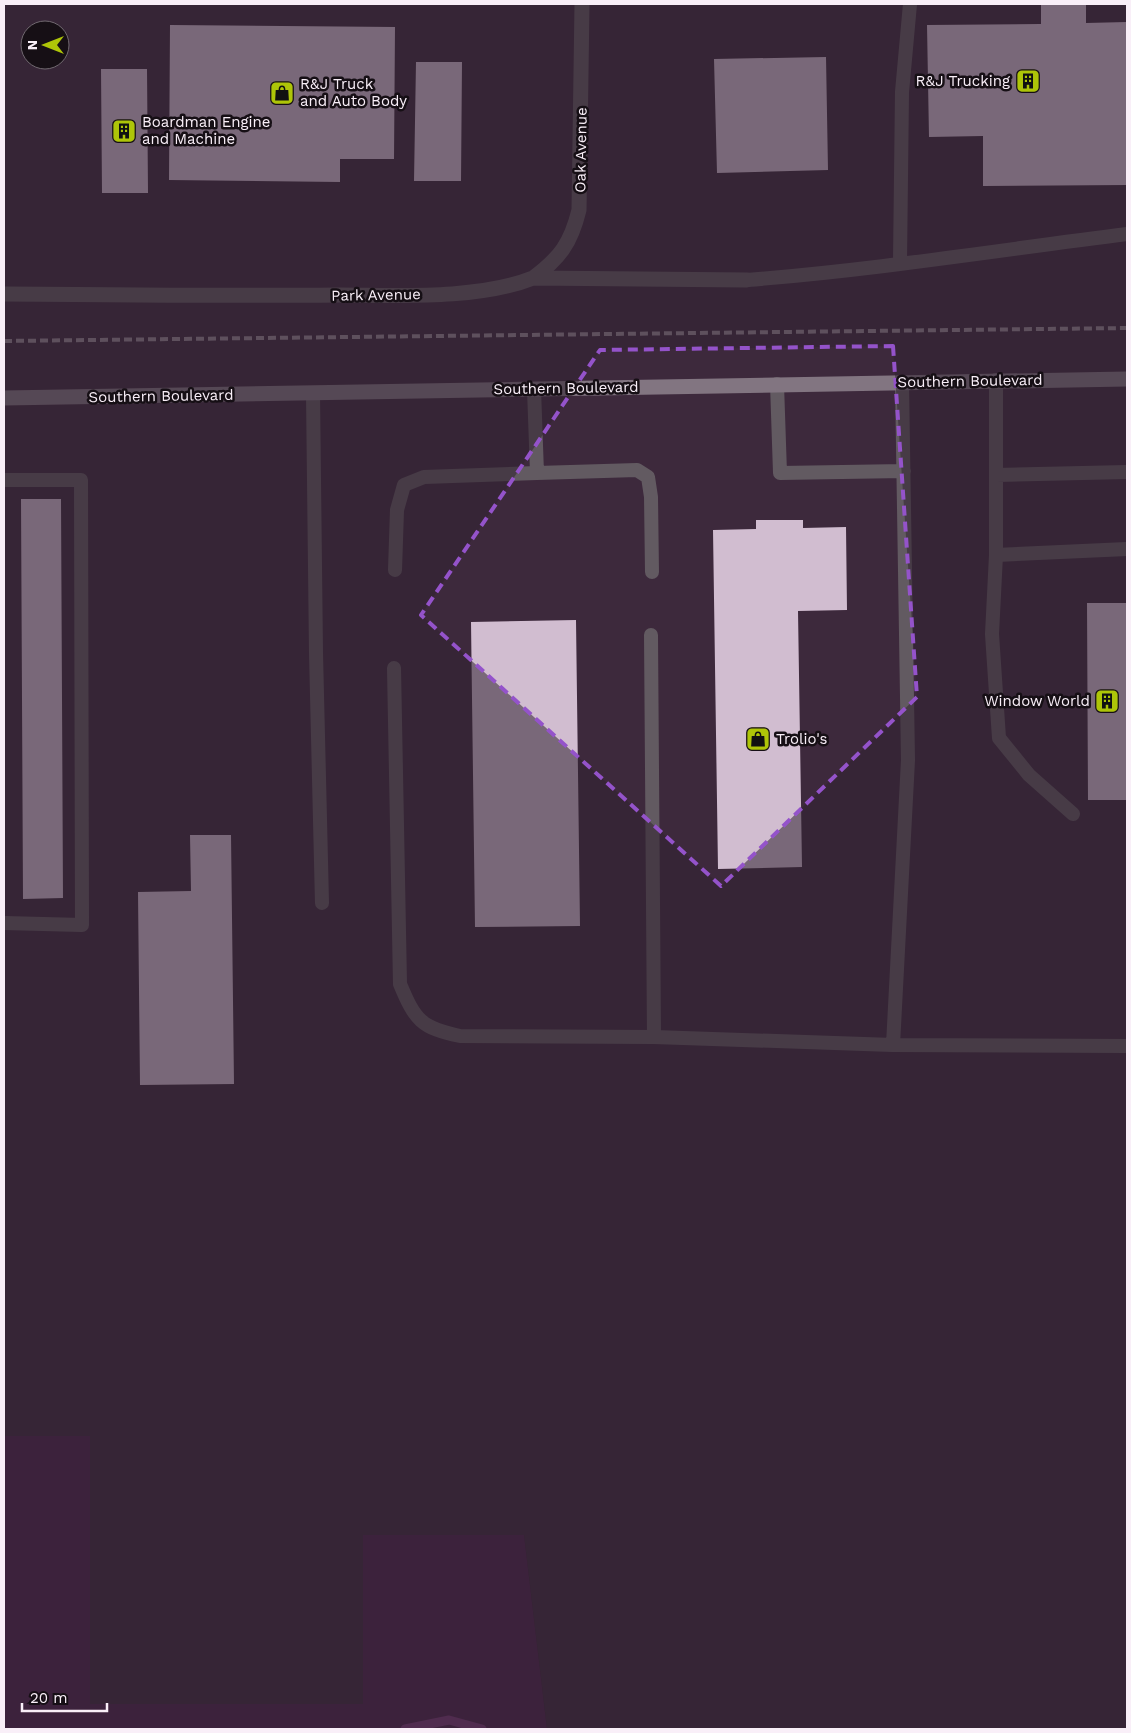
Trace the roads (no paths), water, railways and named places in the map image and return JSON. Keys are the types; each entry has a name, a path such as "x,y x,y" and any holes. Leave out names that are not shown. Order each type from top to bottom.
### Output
{"street":[{"name":"Oak Avenue","path":"533,278 551,264 564,250 574,232 579,210 582,4"},
{"name":"Park Avenue","path":"4,294 197,296 399,295 481,292 510,288 533,278 747,280"},
{"name":"Southern Boulevard","path":"4,398 1127,379"}],"lane":[{"path":"900,262 902,92 910,4"},
{"path":"747,280 835,273 900,262 1127,234"},
{"path":"996,380 996,556 992,634 999,738 1029,775 1073,814"},
{"path":"893,1045 908,760 902,383"},
{"path":"777,384 780,473 904,471"},
{"path":"534,389 537,473"},
{"path":"313,394 316,653 322,903"},
{"path":"395,570 397,510 404,486 424,477 637,470 648,477 652,497 652,572"},
{"path":"996,475 1127,472"},
{"path":"4,480 81,480 82,925 4,923"},
{"path":"996,556 1127,549"},
{"path":"650,635 654,1036"},
{"path":"394,668 400,984 412,1013 435,1031 460,1036 654,1036 893,1045 1127,1046"}],"waterway":[{"path":"405,1729 449,1720 482,1729"}],"railway":[{"path":"4,341 1127,328"}],"place":[{"name":"R&J Trucking","path":"1028,81"},
{"name":"R&J Truck and Auto Body","path":"282,93"},
{"name":"Boardman Engine and Machine","path":"124,131"},
{"name":"Window World","path":"1107,701"},
{"name":"Trolio's","path":"758,739"}]}
